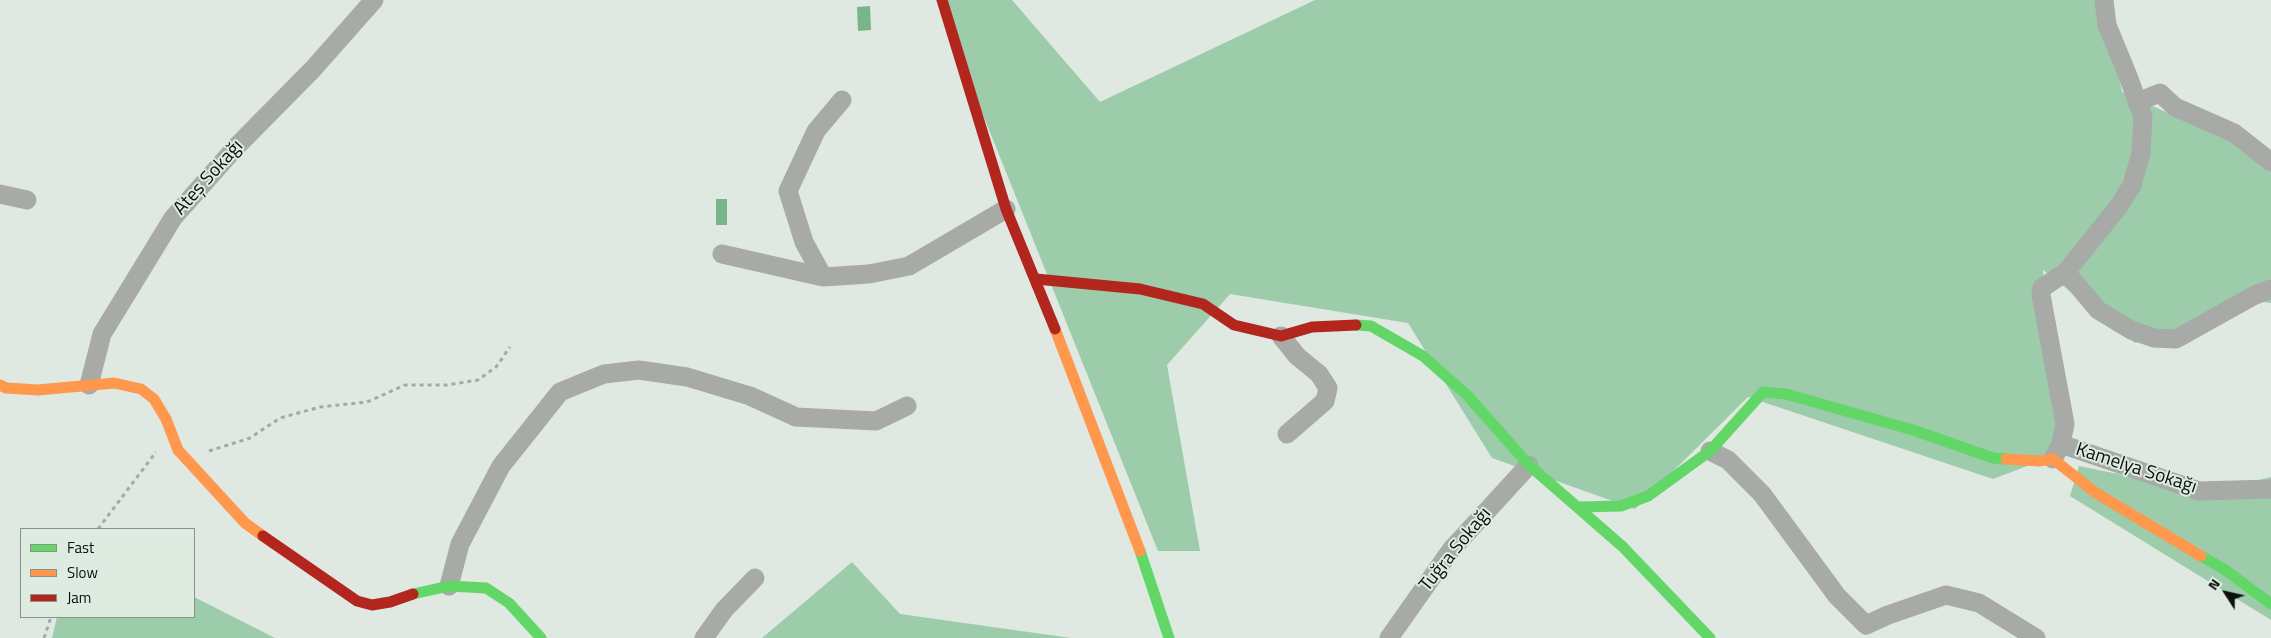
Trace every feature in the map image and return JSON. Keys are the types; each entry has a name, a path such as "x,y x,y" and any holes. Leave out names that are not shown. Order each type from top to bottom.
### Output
{"street":[{"name":"Ateş Sokağı","path":"89,385 102,334 173,218 374,0"},
{"path":"942,0 1006,209 1036,279 1128,514 1169,638"},
{"path":"1579,507 1621,506 1648,496 1684,468 1710,451 1743,412 1764,392 1786,394 1895,425 1993,458 2038,461 2057,452 2065,424 2041,295 2042,288 2066,272 2119,206 2132,185 2141,153 2143,118 2107,25 2104,0"},
{"path":"2137,102 2160,93 2176,107 2234,133 2271,162"},
{"path":"823,277 804,242 788,191 816,131 842,100"},
{"path":"0,194 27,200"},
{"path":"722,254 823,277 869,274 909,266 1006,209"},
{"path":"2066,272 2098,310 2131,330 2154,338 2176,339 2255,295 2271,289"},
{"path":"1036,279 1140,289 1203,304 1234,325 1281,336 1312,327 1370,326 1423,356 1467,395 1529,465 1623,547 1710,638"},
{"path":"1281,336 1297,356 1319,374 1328,388 1325,401 1287,434"},
{"path":"449,586 460,544 501,466 560,392 604,374 639,370 687,377 750,396 796,417 876,421 907,406"},
{"path":"0,385 6,388 38,390 114,383 141,389 149,393 166,419 178,450 245,524 357,600 372,605 390,602 424,590 449,586 486,588 509,603 541,638"},
{"path":"1710,451 1728,460 1762,494 1837,596 1866,625 1888,615 1946,595 1979,603 2036,638"},
{"path":"2057,452 2096,493 2224,569 2271,604"},
{"name":"Kamelya Sokağı","path":"2057,452 2199,491 2271,489"},
{"name":"Tuğra Sokağı","path":"1389,638 1451,550 1529,465"},
{"path":"704,638 724,610 755,578"}],"path":[{"path":"178,450 210,451 250,438 280,418 320,407 367,402 405,385 447,385 478,380 496,367 510,348"},
{"path":"99,528 171,432"},
{"path":"44,638 51,618"}],"shaded area":[{"path":"937,0 1012,0 1100,102 1315,0 2107,0 2105,5 2122,92 2271,160 2271,303 2263,302 2135,343 2043,270 2059,454 1993,479 1748,397 1635,509 1492,458 1408,323 1230,294 1167,365 1200,551 1158,551"},
{"path":"870,6 871,30 858,31 857,7"},
{"path":"716,199 727,199 727,225 716,225"},
{"path":"2079,466 2210,493 2271,477 2271,620 2070,496"},
{"path":"852,562 900,614 1071,638 762,638"},
{"path":"195,598 275,638 52,638 57,618 195,618"}],"traffic: fast":[{"path":"1356,325 1371,326 1423,356 1467,395 1529,465 1623,547 1710,638"},
{"path":"1579,507 1621,506 1648,496 1710,451 1763,392 1786,394 1913,430 1993,458 2006,459"},
{"path":"1140,551 1169,638"},
{"path":"2201,556 2224,569 2271,604"},
{"path":"413,594 449,586 486,588 509,603 541,638"}],"traffic: slow":[{"path":"1055,329 1140,551"},
{"path":"0,385 6,388 38,390 114,383 141,389 154,399 166,419 178,450 245,523 263,536"},
{"path":"2006,459 2039,461 2053,459 2096,493 2201,556"}],"traffic: jam":[{"path":"942,0 1006,209 1055,329"},
{"path":"1036,279 1140,289 1203,304 1234,325 1281,336 1312,327 1356,325"},
{"path":"263,536 357,601 372,605 390,602 413,594"}]}
